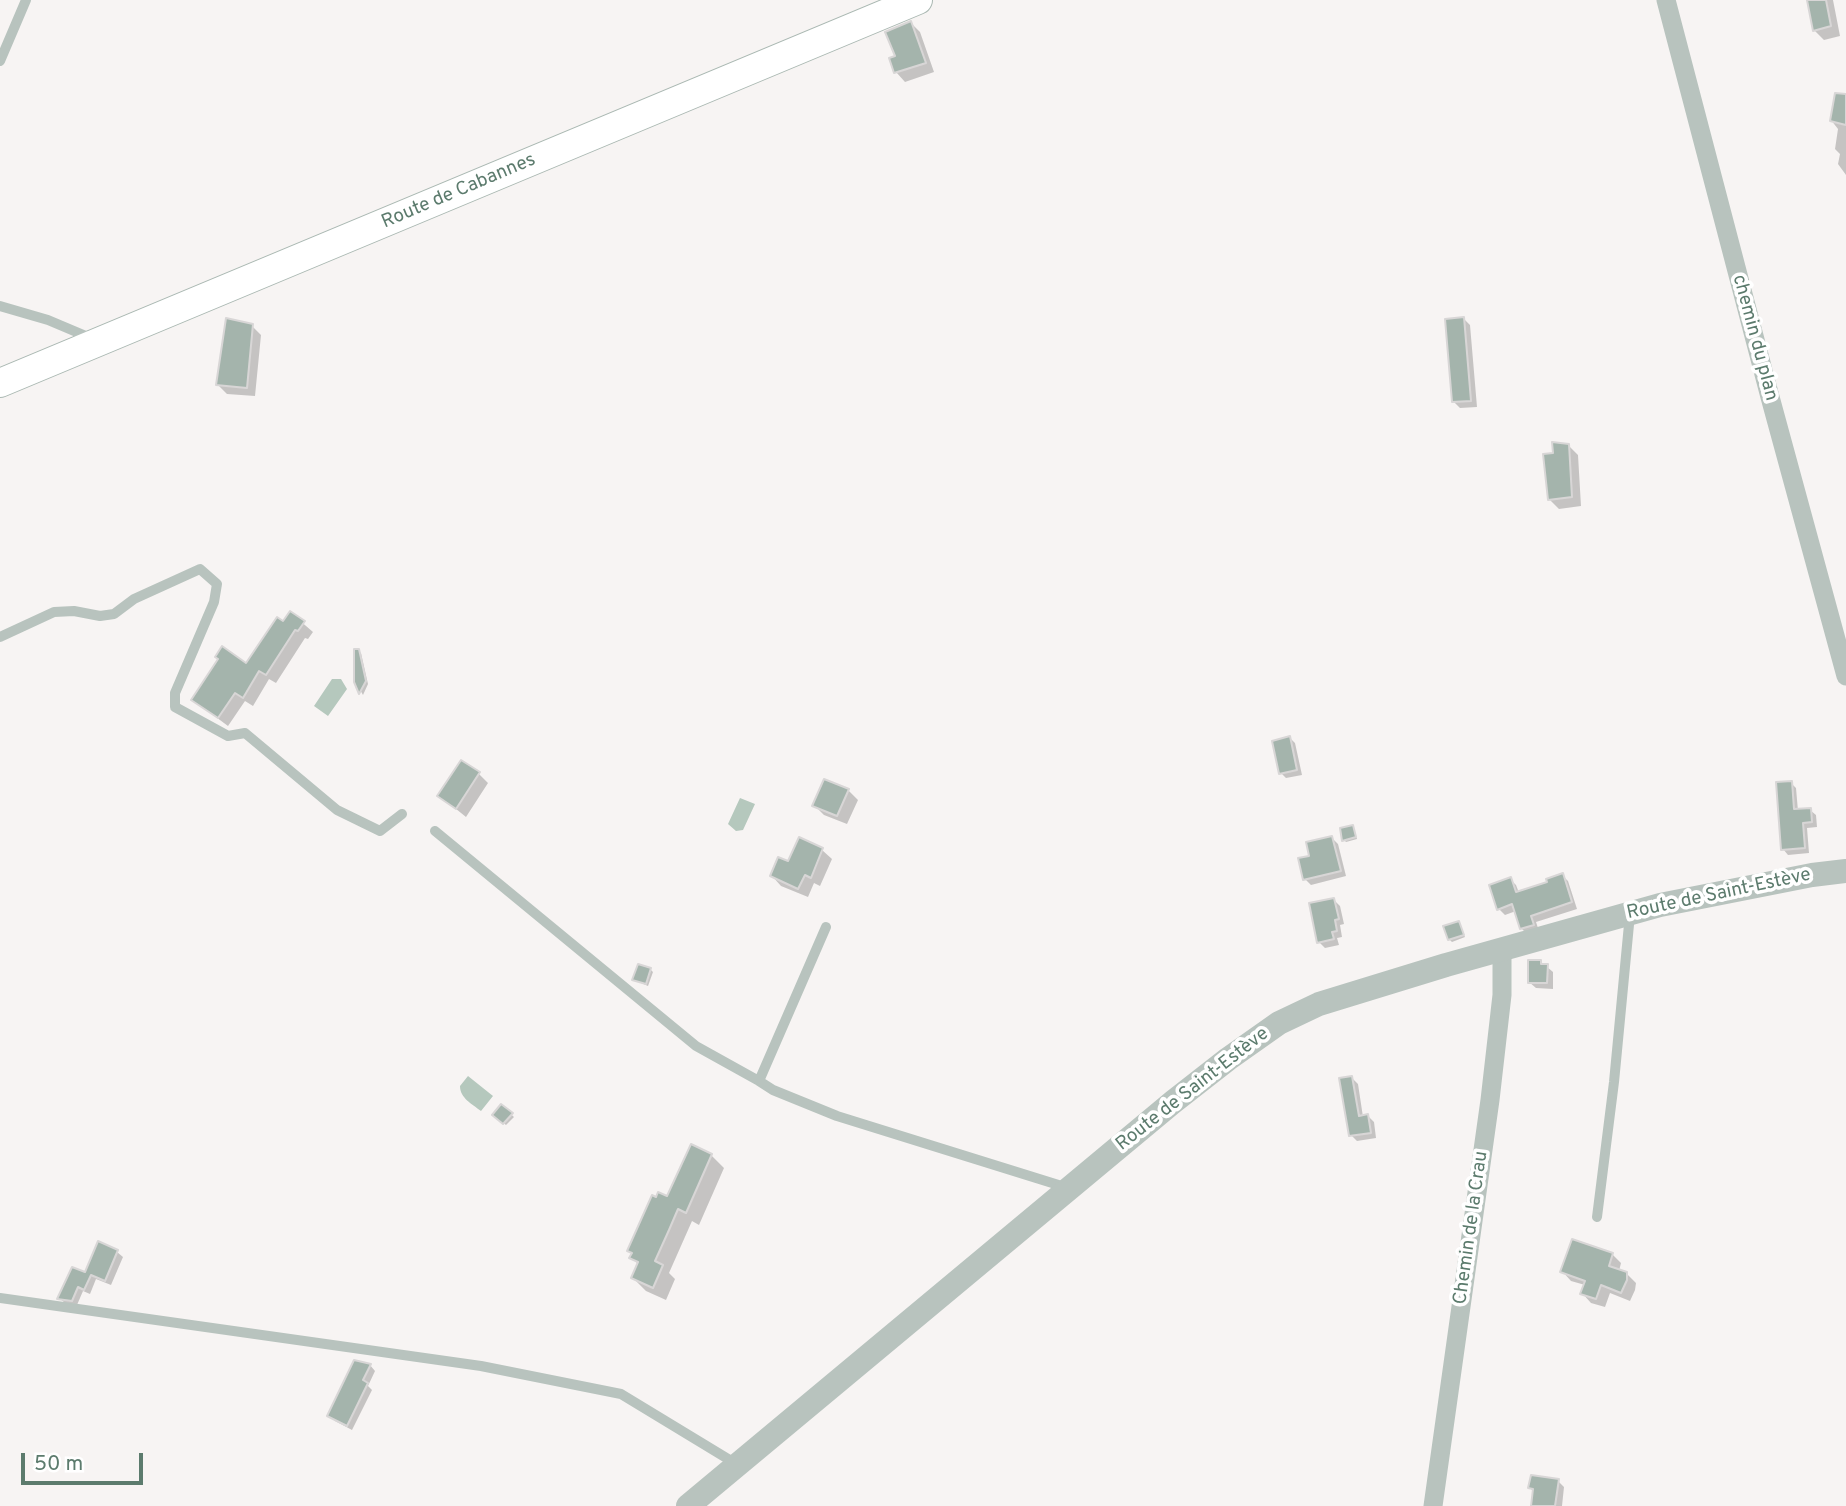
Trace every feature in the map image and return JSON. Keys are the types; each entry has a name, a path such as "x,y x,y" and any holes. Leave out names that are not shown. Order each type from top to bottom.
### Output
{"main road":[{"name":"Route de Cabannes","path":"1,384 918,0"}],"street":[{"name":"chemin du plan","path":"1666,0 1846,676"},
{"name":"Route de Saint-Estève","path":"688,1506 1069,1188 1228,1059 1279,1023 1319,1004 1630,913 1787,880 1846,871"},
{"name":"Chemin de la Crau","path":"1433,1506 1490,1100 1502,995 1502,949"}],"lane":[{"path":"0,61 26,0"},
{"path":"0,306 48,320 100,342"},
{"path":"0,637 54,612 74,611 100,616 114,614 134,599 200,569 217,584 214,602 175,693 175,707 228,736 245,733 337,810 380,831 402,814"},
{"path":"435,831 696,1046 773,1090 837,1116 1069,1188"},
{"path":"1597,1217 1614,1082 1630,913"},
{"path":"759,1081 826,927"},
{"path":"0,1298 481,1366 621,1394 738,1465"}],"shaded area":[{"path":"332,679 341,679 347,689 328,716 314,706"},
{"path":"740,798 755,804 743,830 736,831 728,824"},
{"path":"468,1076 493,1096 481,1111 462,1094 460,1086"}],"building":[{"path":"1807,0 1826,0 1831,26 1813,31"},
{"path":"911,21 926,63 894,73 889,58 895,56 885,32"},
{"path":"1835,93 1846,94 1846,125 1830,121"},
{"path":"1464,317 1471,401 1452,402 1445,319"},
{"path":"226,318 253,324 247,388 216,385"},
{"path":"1552,442 1569,444 1572,497 1548,500 1543,454 1553,453"},
{"path":"290,611 305,621 298,631 295,630 266,675 259,671 243,698 235,693 218,718 191,700 218,659 215,657 222,646 246,663 277,617 283,621"},
{"path":"354,649 359,649 366,681 359,694 354,682"},
{"path":"1290,736 1297,770 1279,774 1272,741"},
{"path":"461,760 480,772 456,809 437,796"},
{"path":"824,779 849,789 837,816 812,806"},
{"path":"1792,781 1794,809 1811,808 1812,822 1803,823 1805,848 1781,850 1776,782"},
{"path":"1353,825 1356,837 1342,841 1340,828"},
{"path":"1332,836 1341,871 1303,880 1298,858 1309,856 1306,842"},
{"path":"799,837 823,848 811,878 805,875 798,889 770,876 778,857 788,861"},
{"path":"1563,873 1572,902 1531,916 1534,925 1520,929 1512,904 1497,910 1489,885 1511,877 1516,892 1547,882 1546,879"},
{"path":"1334,898 1339,919 1335,920 1337,931 1332,932 1334,939 1317,943 1309,903"},
{"path":"1459,921 1464,935 1448,940 1443,926"},
{"path":"1528,960 1541,960 1541,964 1548,964 1547,983 1528,983"},
{"path":"638,964 651,968 646,984 632,980"},
{"path":"1352,1076 1359,1116 1368,1114 1371,1133 1349,1136 1339,1078"},
{"path":"501,1104 513,1113 503,1124 492,1115"},
{"path":"691,1144 712,1154 686,1213 678,1209 655,1261 663,1265 653,1288 631,1278 638,1262 629,1258 632,1253 627,1251 652,1195 656,1197 658,1192 667,1196"},
{"path":"1572,1239 1613,1253 1609,1266 1627,1272 1627,1280 1621,1293 1601,1285 1596,1299 1580,1294 1585,1281 1560,1272"},
{"path":"98,1241 118,1250 105,1281 91,1275 84,1290 78,1287 72,1301 57,1299 72,1267 85,1272"},
{"path":"354,1360 371,1364 363,1380 368,1383 347,1426 327,1416"},
{"path":"1531,1475 1559,1479 1555,1506 1531,1506 1533,1489 1528,1488"}]}
